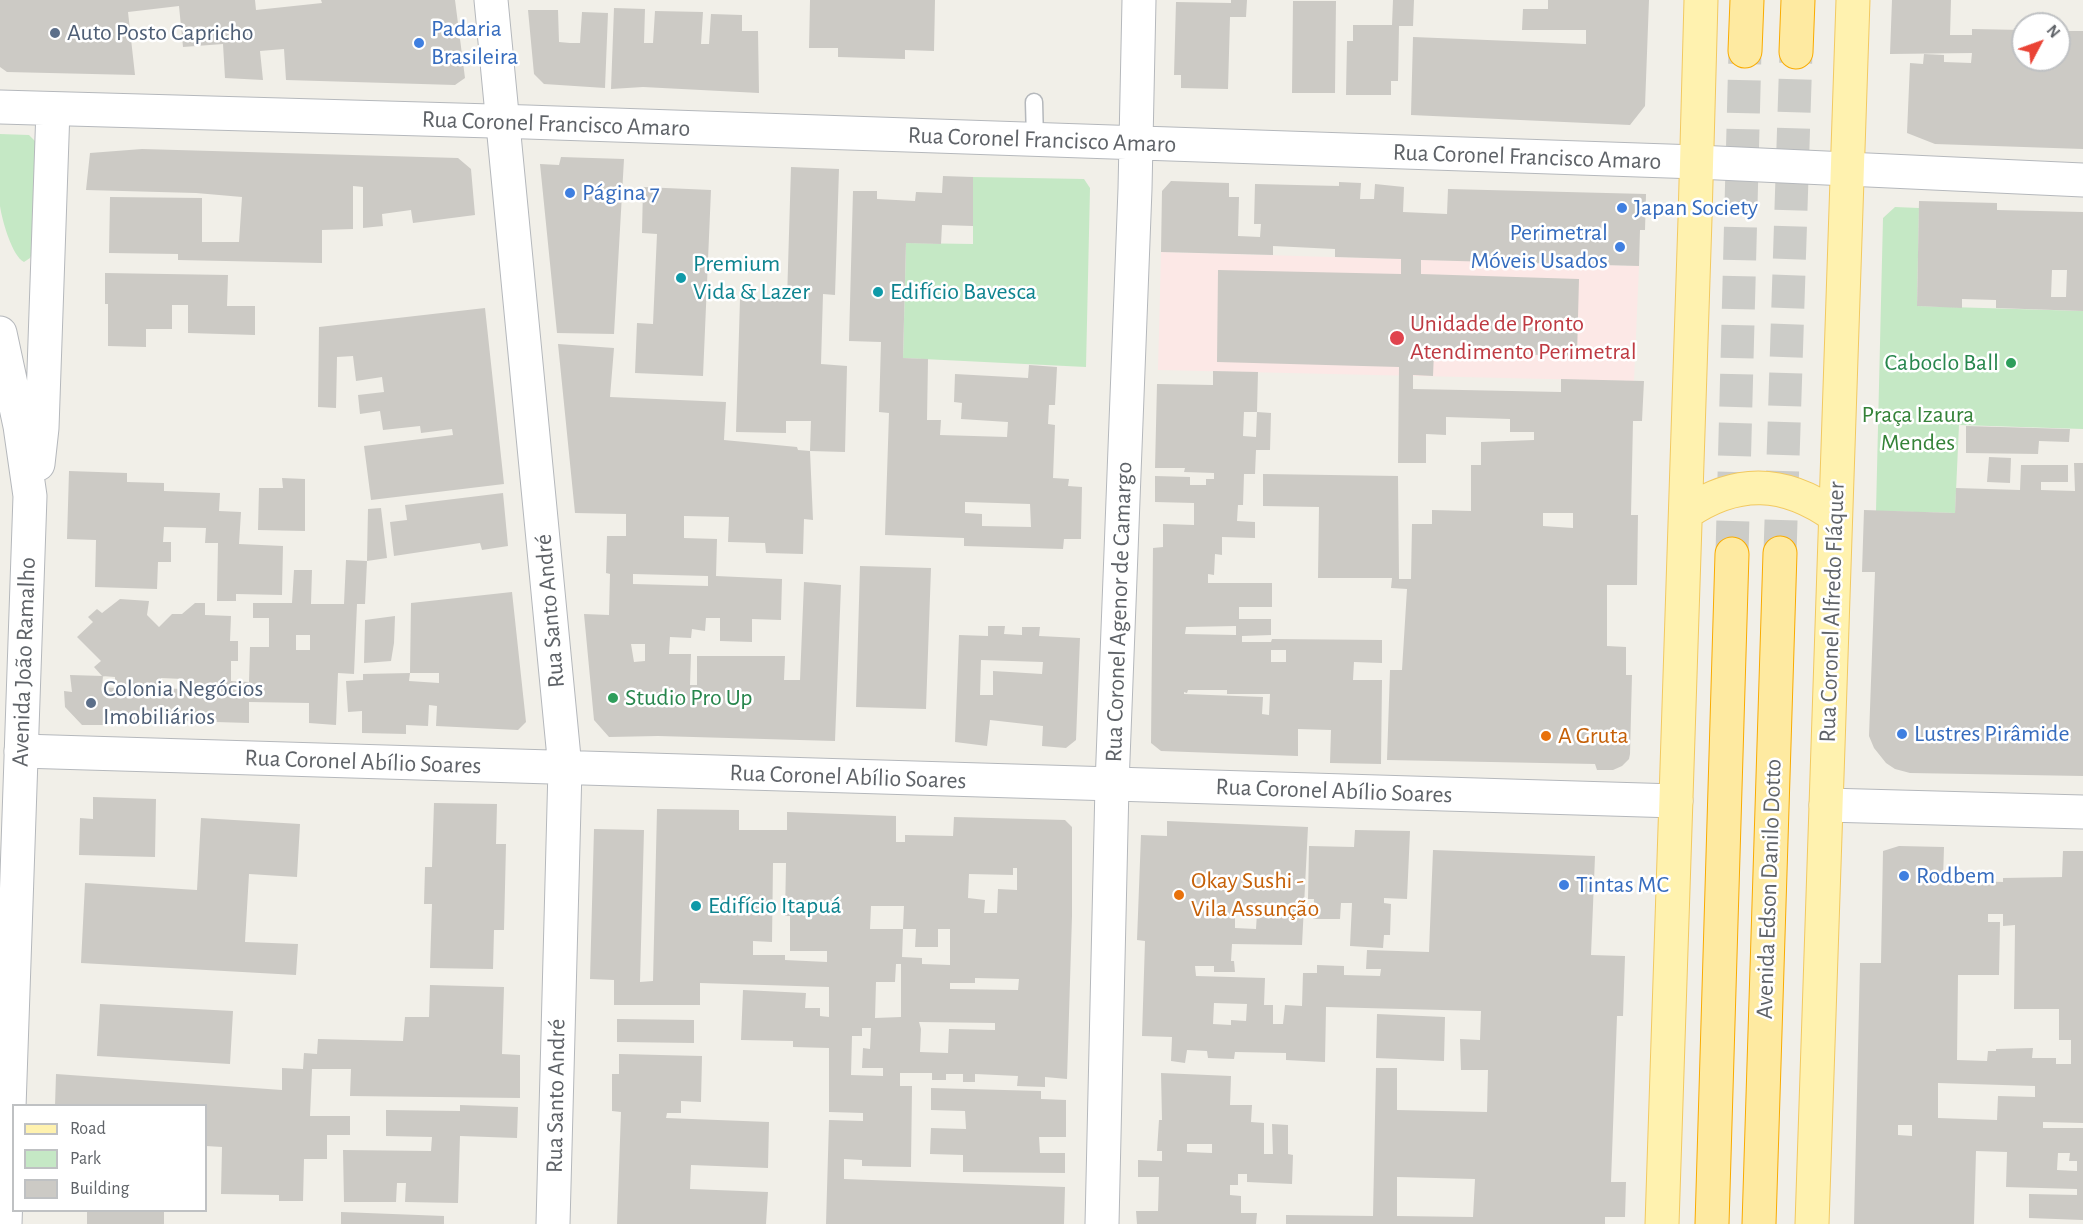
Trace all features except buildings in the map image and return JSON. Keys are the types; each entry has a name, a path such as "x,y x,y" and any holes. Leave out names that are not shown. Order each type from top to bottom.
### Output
{"highway":[{"path":"1745,51 1746,0"},
{"path":"1796,52 1798,0"},
{"name":"Avenida Edson Danilo Dotto","path":"1759,1224 1780,553"},
{"name":"Avenida Edson Danilo Dotto","path":"1712,1224 1732,554"}],"main road":[{"path":"1662,1224 1701,0"},
{"name":"Rua Coronel Alfredo Fláquer","path":"1812,1224 1853,0"},
{"path":"1686,513 1721,493 1740,488 1761,487 1781,489 1800,495 1819,504 1835,516"}],"street":[{"name":"Rua Santo André","path":"491,0 565,768 553,1224"},
{"name":"Rua Coronel Agenor de Camargo","path":"1102,1224 1112,785 1136,143 1139,0"},
{"name":"Rua Coronel Francisco Amaro","path":"0,108 503,122 1697,162 2083,180"},
{"name":"Avenida João Ramalho","path":"20,427 53,109"},
{"name":"Avenida João Ramalho","path":"0,333 20,427 37,472 30,496 21,751 5,1083 5,1224"},
{"name":"Rua Coronel Abílio Soares","path":"21,751 1676,801"},
{"path":"1826,805 2083,812"}],"lane":[{"path":"1035,102 1035,140"}],"shaded area":[{"name":"Unidade de Pronto Atendimento Perimetral","path":"1161,252 1639,266 1634,381 1158,370"}],"green space":[{"path":"0,134 29,135 35,141 34,249 30,258 24,262 15,253 1,212"},
{"path":"973,177 1084,179 1090,188 1086,367 903,358 906,243 973,244"},
{"name":"Praça Izaura Mendes","path":"1895,207 1919,208 1917,306 2083,311 2083,429 1959,425 1955,513 1876,511 1883,218"}],"tunnel":[{"path":"1732,554 1745,51"},
{"path":"1780,553 1796,52"}],"place":[{"name":"Auto Posto Capricho","path":"55,33"},
{"name":"Padaria Brasileira","path":"419,43"},
{"name":"Página 7","path":"570,193"},
{"name":"Japan Society","path":"1622,208"},
{"name":"Perimetral Móveis Usados","path":"1620,247"},
{"name":"Premium Vida & Lazer","path":"681,278"},
{"name":"Edifício Bavesca","path":"878,292"},
{"name":"Unidade de Pronto Atendimento Perimetral","path":"1397,338"},
{"name":"Caboclo Ball","path":"2011,363"},
{"name":"Studio Pro Up","path":"613,698"},
{"name":"Colonia Negócios Imobiliários","path":"91,703"},
{"name":"Lustres Pirâmide","path":"1902,734"},
{"name":"A Gruta","path":"1546,736"},
{"name":"Rodbem","path":"1904,876"},
{"name":"Tintas MC","path":"1564,885"},
{"name":"Okay Sushi - Vila Assunção","path":"1179,895"},
{"name":"Edifício Itapuá","path":"696,906"}]}
